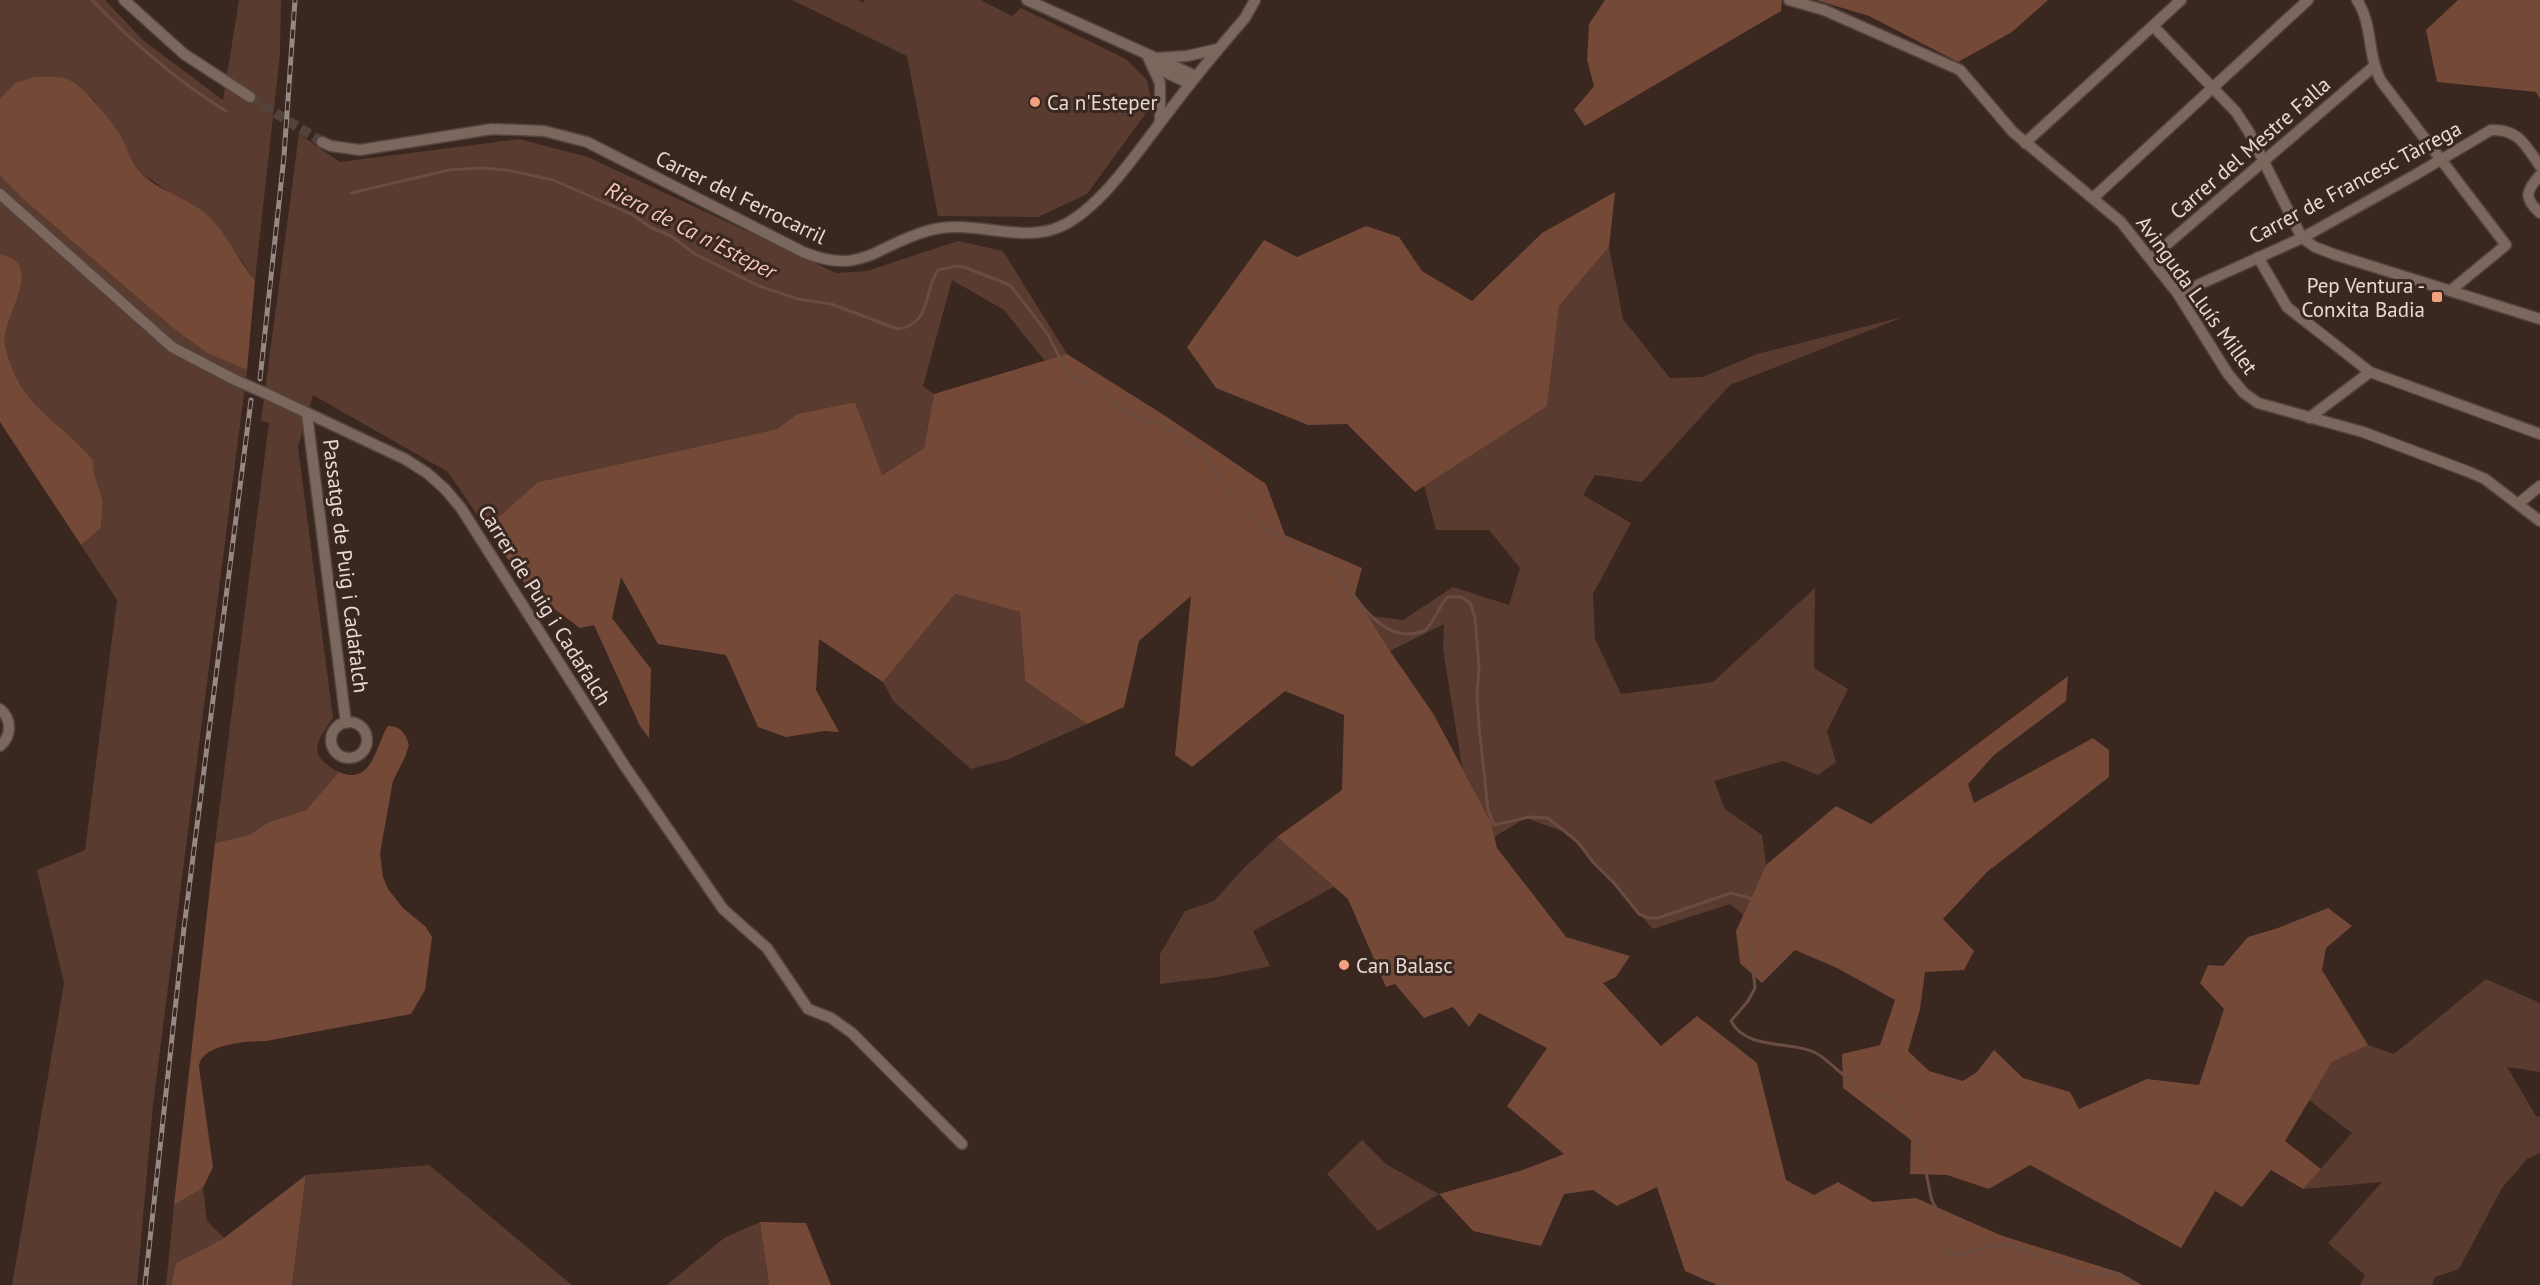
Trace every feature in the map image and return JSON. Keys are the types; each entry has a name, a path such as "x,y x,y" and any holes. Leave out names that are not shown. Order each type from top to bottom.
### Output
{"street":[{"path":"124,0 184,54 250,98"},
{"path":"1027,0 1193,80"},
{"name":"Carrer del Ferrocarril","path":"322,142 331,146 360,150 492,129 544,130 587,142 802,252 822,260 837,262 859,260 920,233 939,228 960,226 1032,233 1052,230 1070,222 1106,190 1245,18 1255,0"},
{"name":"Avinguda Lluís Millet","path":"1789,0 1824,10 1960,70 2025,143 2121,222 2178,294 2228,374 2244,393 2259,403 2363,432 2469,472 2484,479 2519,503 2540,521"},
{"path":"2025,143 2181,0"},
{"path":"2093,198 2308,0"},
{"path":"2363,2 2373,67 2380,81 2506,245 2450,291"},
{"path":"2153,26 2214,87 2249,132 2302,238 2315,247 2336,255 2540,320"},
{"path":"1151,60 1187,56 1218,49"},
{"path":"1151,60 1160,83 1160,121"},
{"name":"Carrer del Mestre Falla","path":"2151,258 2373,67"},
{"name":"Carrer de Francesc Tàrrega","path":"2178,294 2302,238 2491,130 2503,130 2515,134 2540,166"},
{"path":"2540,175 2528,188 2531,206 2540,213"},
{"name":"Carrer de Puig i Cadafalch","path":"0,194 172,347 235,380 405,459 427,473 445,489 461,508 624,765 723,909 767,948 808,1009 831,1018 852,1034 962,1144"},
{"path":"2258,257 2288,307 2370,372 2540,434"},
{"path":"2309,418 2370,372"},
{"name":"Passatge de Puig i Cadafalch","path":"307,414 346,723"},
{"path":"2519,503 2540,486"},
{"path":"0,709 9,722 0,753"}],"shaded area":[{"path":"0,0 105,0 144,41 223,100 239,0 281,0 280,54 255,280 235,252 176,197 141,173 133,164 124,143 95,101 68,80 34,77 0,99"},
{"path":"792,0 859,0 863,3 865,0 981,0 1012,16 1021,8 1126,59 1147,80 1152,105 1087,194 1038,217 938,216 907,56"},
{"path":"1605,0 1782,0 1781,11 1585,126 1574,110 1594,86 1587,60 1589,24"},
{"path":"1816,0 2048,0 2012,32 1958,62 1869,16"},
{"path":"2458,0 2540,0 2540,99 2536,92 2437,82 2426,30"},
{"path":"34,77 63,78 81,88 116,129 140,172 155,184 198,208 220,229 255,280 247,370 207,353 173,328 23,199 0,176 0,99 15,83"},
{"path":"299,134 340,162 519,139 588,157 836,273 867,271 958,241 1003,251 1067,354 1045,361 1004,310 952,280 923,386 934,394 924,448 881,475 855,402 797,414 777,429 538,482 486,528 448,472 313,395 298,447 333,718 317,748 322,760 339,772 306,810 269,822 249,835 215,843 269,423 261,421"},
{"path":"0,176 23,199 173,328 207,353 247,370 153,1105 137,1285 12,1285 64,983 37,870 85,850 117,600 81,545 101,528 103,501 94,473 93,460 29,397 11,366 5,345 5,334 22,280 21,269 14,260 0,254"},
{"path":"1615,192 1609,247 1559,306 1547,406 1415,492 1347,424 1308,425 1216,388 1187,347 1264,240 1297,257 1366,226 1399,237 1422,271 1472,301 1542,233"},
{"path":"1609,247 1623,319 1670,378 1703,377 1757,354 1906,316 1730,385 1642,482 1595,475 1583,495 1631,523 1593,594 1595,639 1621,694 1713,682 1815,588 1814,668 1848,689 1827,731 1836,762 1818,775 1783,761 1714,781 1725,809 1762,835 1766,865 1743,915 1730,904 1653,929 1567,833 1526,818 1494,837 1491,822 1462,767 1443,649 1444,624 1390,651 1369,616 1403,620 1453,587 1509,605 1520,568 1489,530 1436,530 1424,486 1546,406 1559,306"},
{"path":"0,254 14,260 21,269 22,280 19,293 5,334 5,345 11,367 30,398 93,460 94,473 103,501 101,528 81,545 0,422"},
{"path":"1067,354 1167,417 1266,484 1285,535 1362,568 1355,594 1390,651 1434,715 1491,822 1497,848 1566,937 1630,956 1616,977 1603,983 1661,1046 1697,1016 1757,1063 1786,1180 1814,1195 1838,1182 1873,1202 1916,1198 2000,1235 2121,1273 2141,1285 1717,1285 1685,1271 1657,1187 1617,1206 1593,1190 1564,1194 1541,1246 1473,1231 1439,1194 1523,1170 1564,1154 1507,1106 1547,1048 1479,1013 1469,1027 1453,1007 1424,1018 1395,984 1386,987 1348,899 1277,837 1342,790 1344,715 1285,691 1192,767 1175,755 1191,596 1139,641 1124,707 1087,724 1025,681 1020,612 955,594 883,682 819,639 816,690 839,732 824,731 786,737 758,727 726,655 658,644 621,577 612,618 651,669 649,738 640,726 594,625 580,628 530,591 486,528 538,482 777,429 797,414 855,402 882,475 924,448 934,394"},
{"path":"955,594 1020,612 1025,681 1087,724 1009,759 971,769 893,701 883,682"},
{"path":"2068,676 2066,701 1994,755 1968,784 1974,803 2093,738 2109,750 2109,777 1987,872 1943,919 1974,951 1964,970 1925,972 1920,1009 1908,1051 1929,1071 1963,1081 1977,1072 1994,1050 2023,1078 2070,1092 2079,1109 2147,1079 2199,1085 2224,1009 2200,983 2208,965 2223,966 2248,937 2328,908 2352,926 2326,948 2322,970 2368,1045 2332,1062 2285,1141 2321,1169 2303,1189 2271,1170 2242,1207 2215,1191 2181,1248 2030,1165 1989,1189 1947,1175 1910,1174 1911,1140 1843,1088 1842,1054 1880,1045 1895,1000 1837,968 1795,950 1762,983 1740,963 1736,931 1766,865 1836,806 1871,824"},
{"path":"388,726 402,731 409,745 393,781 380,853 383,877 388,889 403,908 426,927 432,937 425,990 411,1014 266,1041 226,1045 207,1053 201,1059 199,1067 213,1167 203,1188 174,1205 215,843 249,835 269,822 306,810 339,772 350,775 359,774 366,769"},
{"path":"1277,837 1334,887 1253,931 1270,966 1218,977 1160,984 1160,954 1185,911 1214,901"},
{"path":"2486,979 2540,1003 2540,1072 2507,1067 2536,1116 2540,1117 2540,1153 2527,1159 2502,1188 2459,1269 2435,1277 2432,1285 2360,1285 2365,1275 2328,1243 2382,1182 2303,1189 2352,1133 2309,1100 2332,1062 2368,1045 2394,1054"},
{"path":"1362,1140 1386,1164 1439,1194 1378,1231 1327,1174"},
{"path":"429,1165 572,1285 292,1285 306,1175"},
{"path":"306,1175 292,1285 171,1285 176,1263 224,1238"},
{"path":"203,1188 207,1221 224,1238 176,1263 171,1285 166,1285 174,1205"},
{"path":"760,1222 769,1285 667,1285 724,1238"},
{"path":"760,1222 806,1223 831,1285 769,1285"}],"waterway":[{"name":"Riera de Ca n'Esteper","path":"92,0 156,60 190,87 226,111"},
{"name":"Riera de Ca n'Esteper","path":"351,193 449,170 481,168 507,170 553,180 633,215 650,227 671,236 695,254 759,286 798,299 831,304 898,329 909,326 922,314 938,270 956,266 964,267 1010,285 1047,333 1065,368 1074,378 1142,420 1158,422 1197,446 1249,517 1324,561 1379,623 1392,631 1407,634 1424,631 1430,626 1447,597 1461,597 1470,603 1475,617 1479,668 1477,695 1479,726 1488,810 1494,825 1529,817 1548,818 1578,842 1639,914 1648,918 1658,918 1731,893 1750,898 1756,910 1751,949 1755,988 1748,1001 1731,1021 1747,1037 1757,1041 1814,1052 1851,1081 1893,1102 1905,1113 1918,1136 1932,1200 1941,1217 1943,1249 1960,1256 1985,1247 2008,1244 2077,1271 2120,1274 2139,1285"}],"tunnel":[{"path":"250,97 322,142"}],"railway":[{"path":"260,379 284,156 295,0"},
{"path":"145,1285 184,928 251,400"}],"place":[{"name":"Ca n'Esteper","path":"1035,102"},
{"name":"Pep Ventura - Conxita Badia","path":"2437,297"},
{"name":"Can Balasc","path":"1344,965"}]}
